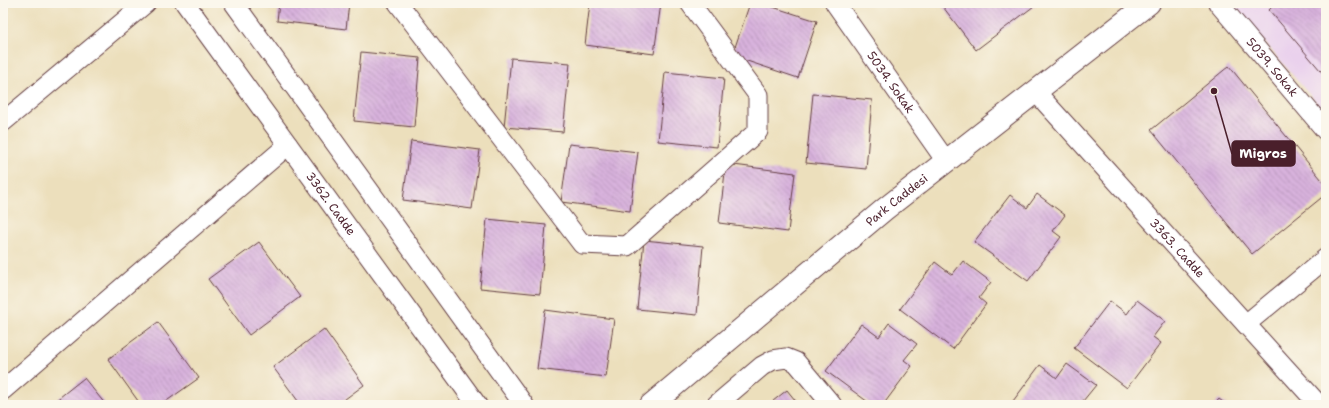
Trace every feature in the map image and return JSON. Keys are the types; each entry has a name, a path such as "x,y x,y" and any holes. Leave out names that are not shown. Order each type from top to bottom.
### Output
{"street":[{"path":"3,122 146,3"},
{"name":"3362. Cadde","path":"185,3 477,405"},
{"path":"234,3 524,405"},
{"path":"398,3 582,244 627,246 758,131 758,95 690,3"},
{"name":"5034. Sokak","path":"835,3 946,162"},
{"name":"Park Caddesi","path":"651,405 885,209 1149,3"},
{"name":"5039. Sokak","path":"1218,3 1326,130"},
{"name":"3363. Cadde","path":"1035,91 1319,405"},
{"path":"3,390 288,145"},
{"path":"1246,324 1326,258"},
{"path":"716,405 762,366 773,360 786,358 796,362 832,405"}],"shaded area":[{"path":"1231,3 1326,3 1326,114"}],"building":[{"path":"279,3 349,3 346,29 277,21"},
{"path":"590,3 661,3 654,54 585,45"},
{"path":"750,3 760,3 817,21 798,78 732,56"},
{"path":"940,3 1038,3 976,50"},
{"path":"1276,3 1326,3 1326,77 1269,10"},
{"path":"361,52 420,58 414,127 354,121"},
{"path":"511,58 570,63 563,132 504,127"},
{"path":"1229,66 1326,185 1326,194 1252,254 1151,130"},
{"path":"665,72 724,78 717,147 658,141"},
{"path":"813,94 872,100 866,169 806,163"},
{"path":"411,141 480,150 472,209 403,200"},
{"path":"569,144 638,152 630,211 561,202"},
{"path":"726,164 795,173 788,232 719,223"},
{"path":"1037,194 1065,215 1053,231 1061,237 1028,281 974,242 1010,195 1027,208"},
{"path":"487,219 546,225 540,294 480,288"},
{"path":"644,240 703,246 697,315 637,309"},
{"path":"259,242 300,297 249,335 208,279"},
{"path":"963,261 991,282 979,298 986,304 953,349 900,309 935,262 952,275"},
{"path":"1137,300 1165,321 1153,337 1161,343 1127,388 1074,348 1110,301 1127,314"},
{"path":"545,310 614,319 606,377 537,369"},
{"path":"158,322 199,378 161,405 141,405 108,359"},
{"path":"889,323 917,344 904,360 912,366 883,405 872,405 826,371 861,324 879,337"},
{"path":"324,329 364,385 337,405 301,405 273,367"},
{"path":"1067,364 1096,385 1083,401 1089,405 1010,405 1040,365 1057,378"},
{"path":"84,378 106,405 50,405"},
{"path":"787,390 799,405 768,405"},
{"path":"1219,399 1227,405 1214,405"}],"place":[{"name":"Migros","path":"1214,91"}]}
